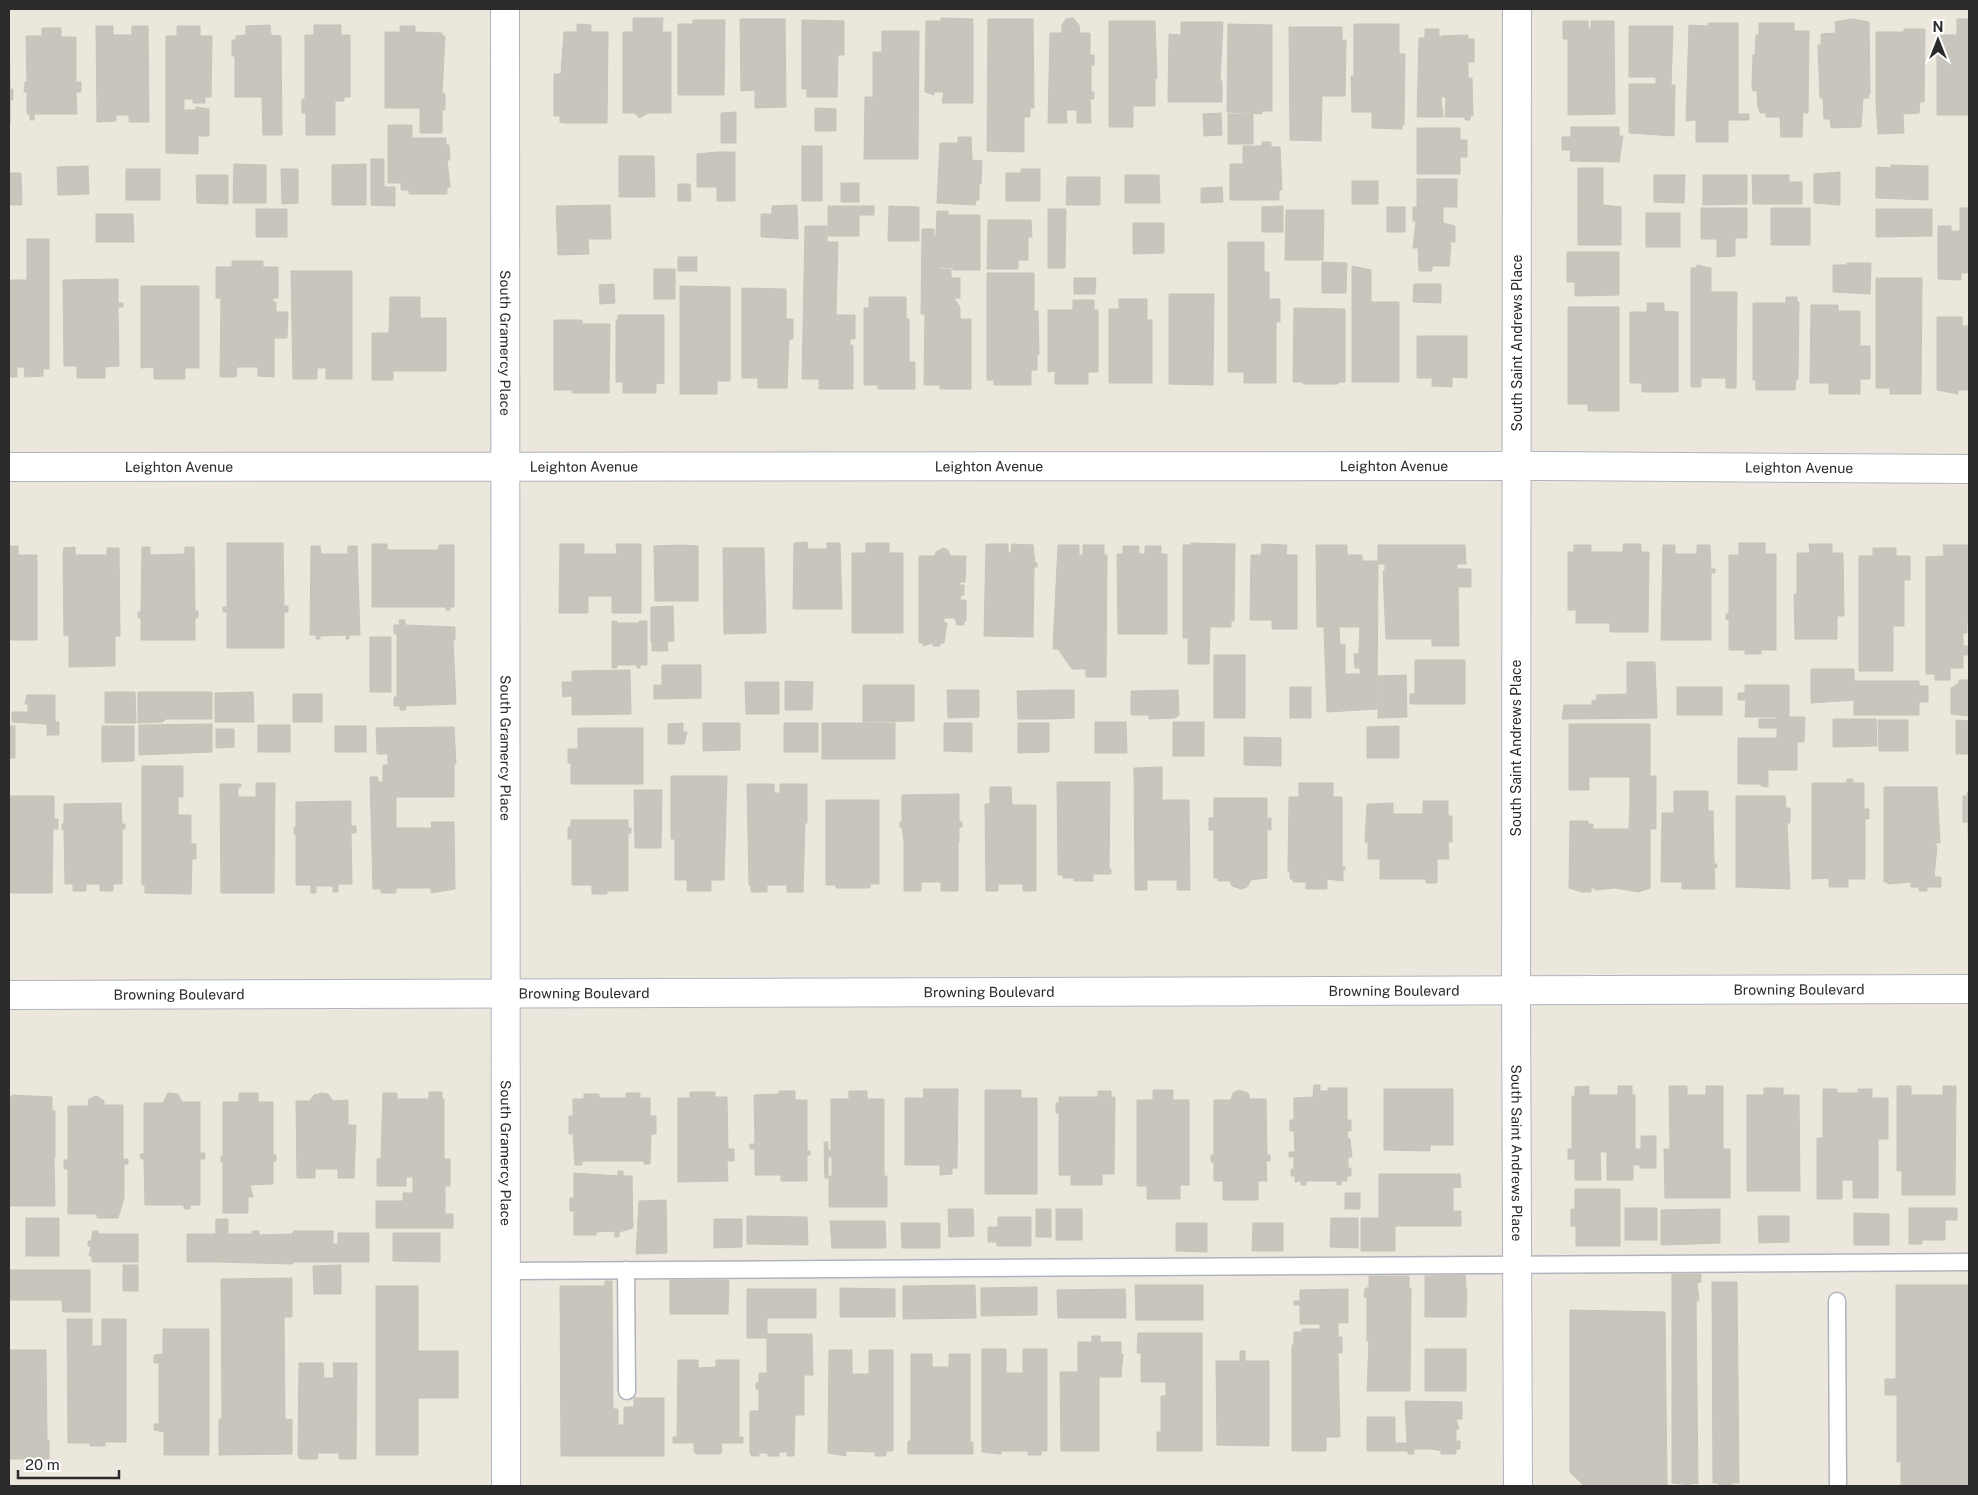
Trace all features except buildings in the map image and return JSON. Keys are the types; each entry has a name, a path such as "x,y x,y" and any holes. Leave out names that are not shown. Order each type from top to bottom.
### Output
{"street":[{"name":"South Gramercy Place","path":"505,9 506,1486"},
{"name":"South Saint Andrews Place","path":"1517,9 1516,990 1518,1486"},
{"name":"Leighton Avenue","path":"9,467 1517,466 1969,468"},
{"name":"Browning Boulevard","path":"9,995 1969,988"}],"lane":[{"path":"506,1270 1517,1266 1969,1262"},
{"path":"626,1270 627,1391"},
{"path":"1837,1301 1838,1486"}]}
